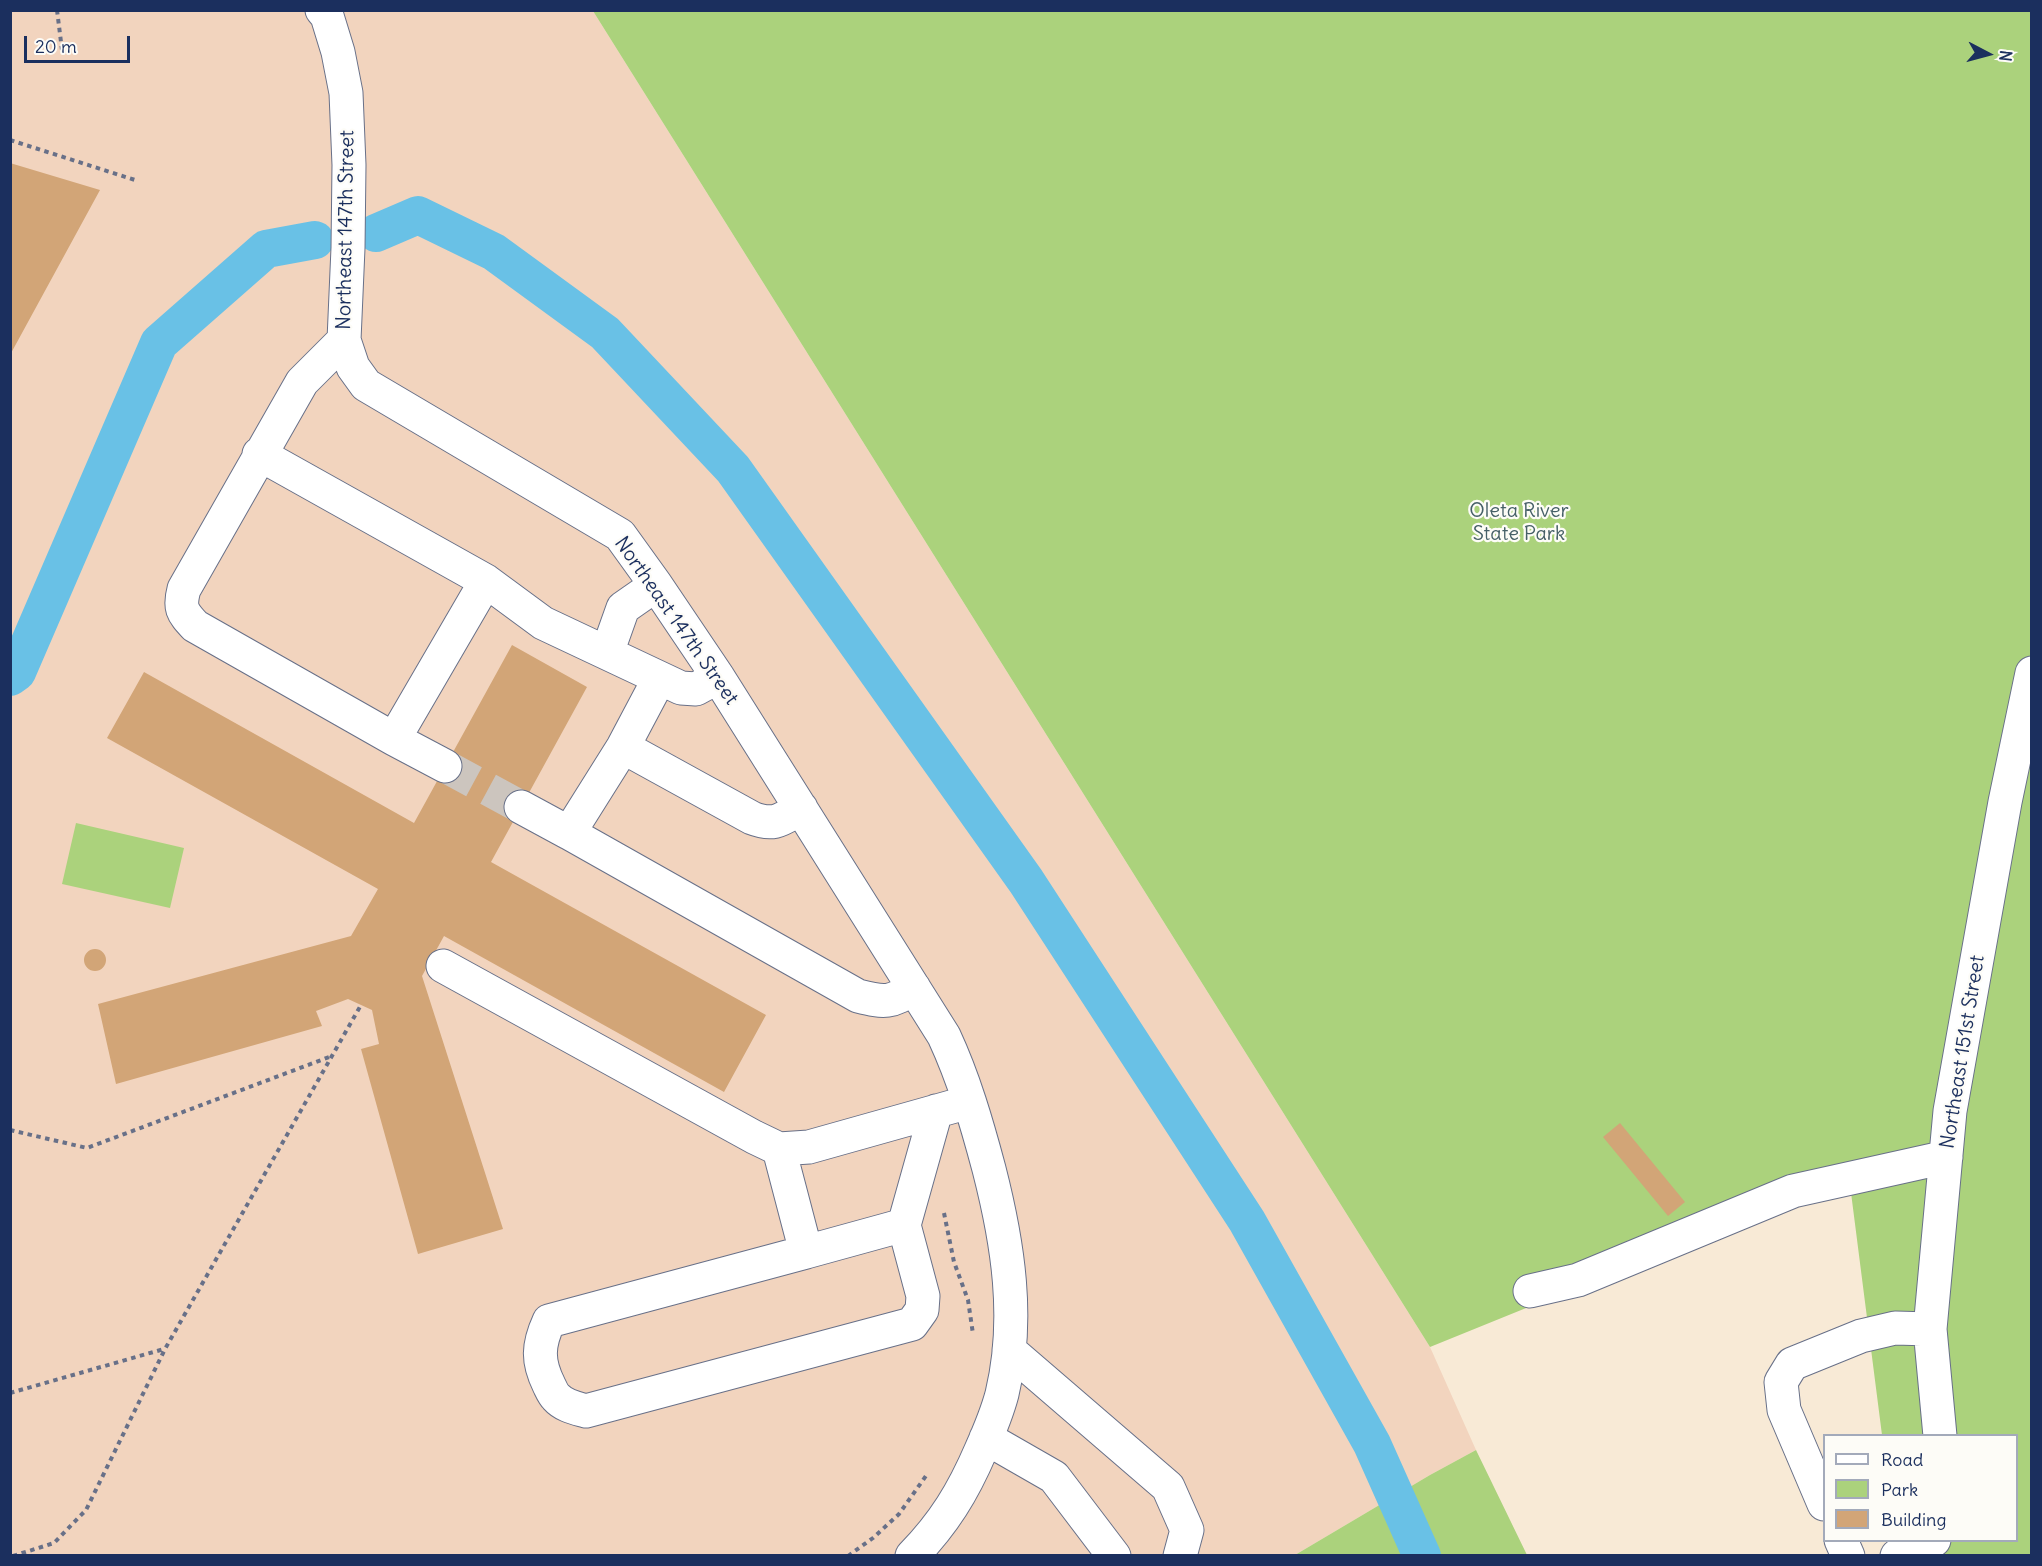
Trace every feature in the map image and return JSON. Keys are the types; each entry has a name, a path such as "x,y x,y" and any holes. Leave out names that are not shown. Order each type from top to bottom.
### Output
{"street":[{"name":"Northeast 147th Street","path":"322,10 327,16 338,52 346,93 349,165 344,340 353,366 366,385 620,536 718,677 944,1036 959,1069 982,1143 1001,1218 1009,1270 1011,1319 1009,1350 1001,1396 972,1472 952,1509 918,1553"},
{"path":"344,340 302,382 184,589 181,603 185,615 195,626 393,739 445,766"},
{"path":"259,454 486,581 543,623 681,688 696,689 718,677"},
{"path":"393,739 486,581"},
{"path":"607,653 623,608 656,585"},
{"name":"Northeast 151st Street","path":"1940,1434 1930,1329 1952,1099 2005,802 2031,673"},
{"path":"570,833 623,747 660,679"},
{"path":"623,747 765,823 777,822 801,808"},
{"path":"521,807 858,996 877,1001 894,1000 914,988"},
{"path":"443,966 754,1137 780,1149 809,1147 969,1102"},
{"path":"904,1225 549,1321 542,1336 539,1352 544,1375 555,1396 569,1407 586,1410 912,1324 922,1310 923,1296 904,1225 936,1111"},
{"path":"780,1149 806,1252"},
{"path":"1530,1291 1578,1280 1793,1191 1946,1157"},
{"path":"1823,1502 1784,1410 1781,1382 1792,1364 1861,1336 1895,1328 1930,1329"},
{"path":"1009,1350 1168,1487 1187,1530 1180,1556"},
{"path":"986,1438 1054,1477 1114,1556"},
{"path":"1842,1542 1848,1556"},
{"path":"1897,1556 1929,1542"}],"path":[{"path":"57,10 62,50"},
{"path":"10,140 135,180"},
{"path":"13,1556 54,1543 86,1510 165,1349 361,1005"},
{"path":"10,1130 87,1148 332,1056"},
{"path":"10,1393 165,1349"}],"shaded area":[{"path":"11,11 593,11 1430,1347 1476,1450 1295,1555 11,1556"}],"green space":[{"name":"Oleta River State Park","path":"593,11 2031,11 2031,1555 1897,1555 1895,1542 2018,1542 2018,1434 1882,1434 1849,1177 1430,1347"},
{"path":"76,823 184,848 170,908 62,884"},
{"path":"1476,1450 1527,1555 1295,1555 1430,1475"}],"building":[{"path":"10,163 100,190 10,355"},
{"path":"512,645 587,687 491,862 766,1015 724,1092 444,936 422,976 503,1229 418,1254 361,1049 379,1044 372,1010 348,999 316,1011 322,1026 116,1084 98,1004 351,936 378,889 107,738 144,672 414,823"},
{"path":"91,949 99,949 106,956 106,964 99,971 91,971 84,964 84,956"},
{"path":"1620,1123 1685,1202 1668,1216 1603,1137"}],"waterway":[{"path":"376,233 418,215 494,252 605,333 733,469 1026,881 1247,1221 1372,1444 1422,1556"},
{"path":"10,677 17,672 159,343 266,249 315,240"}],"tunnel":[{"path":"445,766 521,807"}]}
